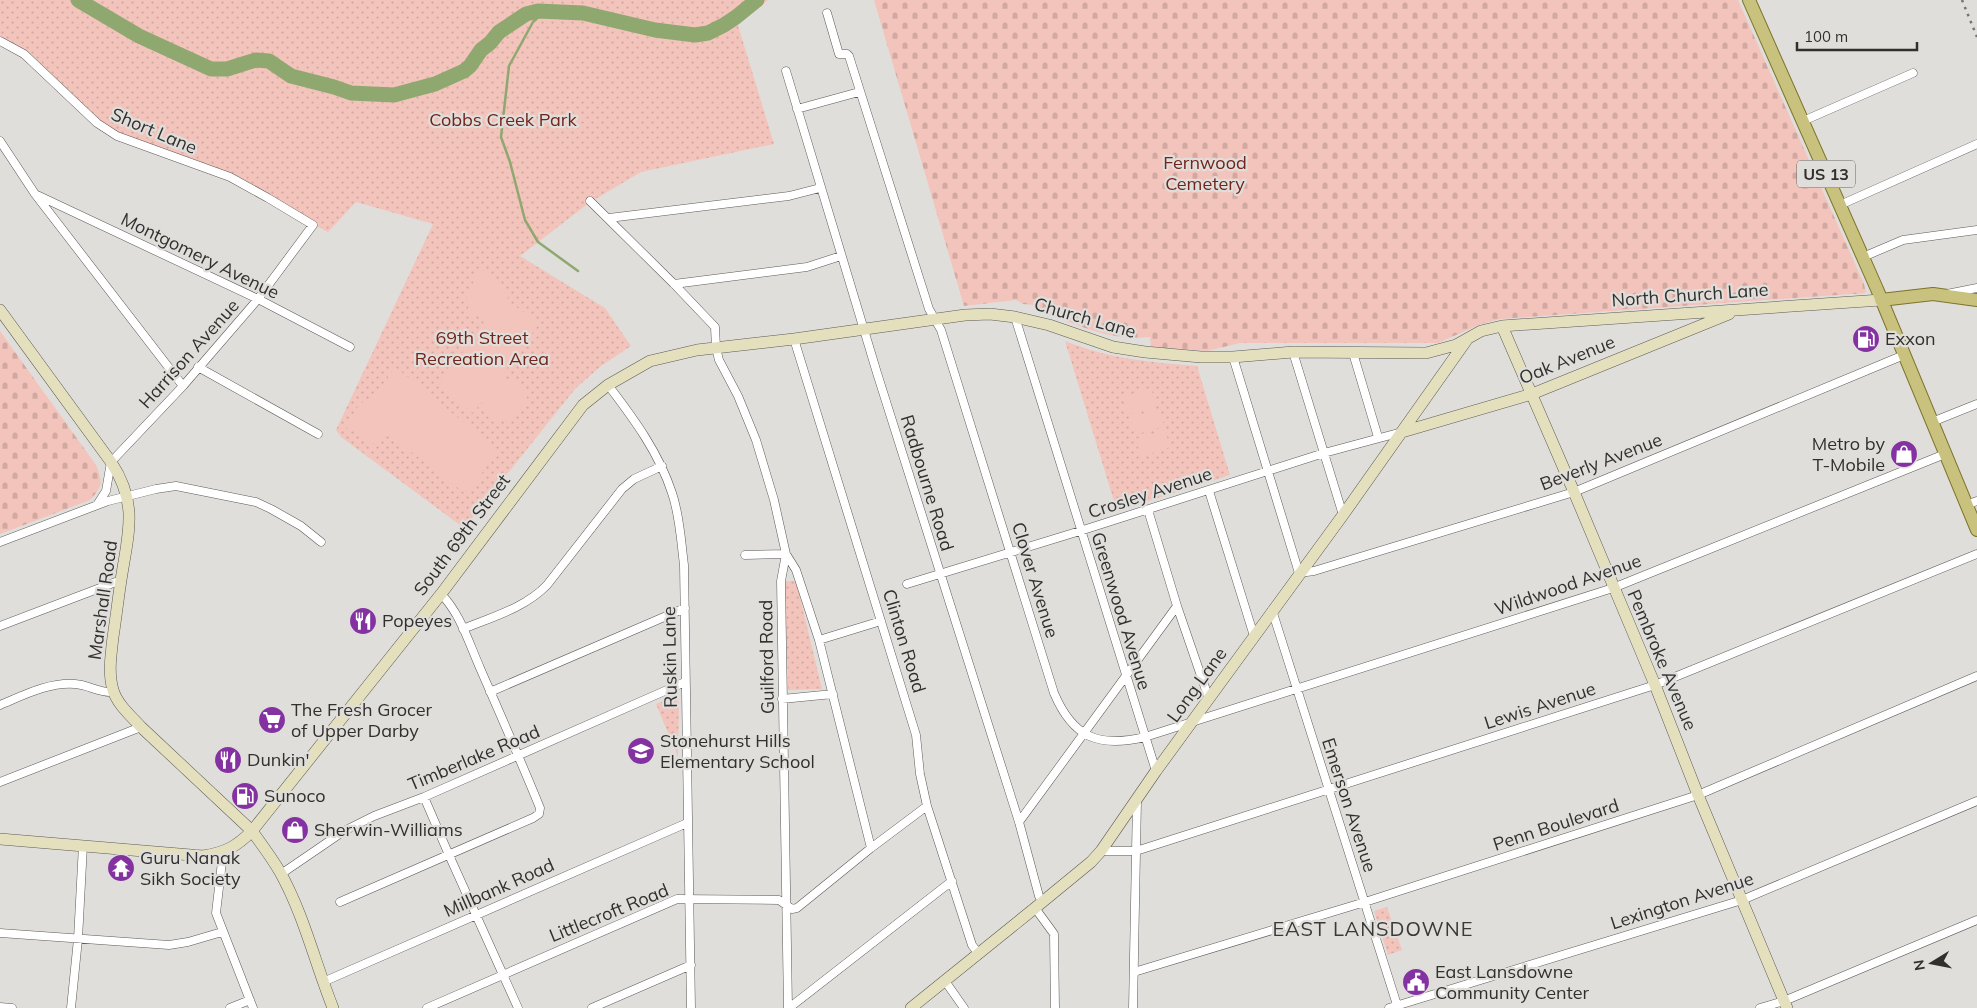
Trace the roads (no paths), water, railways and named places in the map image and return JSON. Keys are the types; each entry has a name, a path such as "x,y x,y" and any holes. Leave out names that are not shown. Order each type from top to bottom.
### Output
{"main road":[{"name":"US 13","path":"1749,0 1881,300"},
{"path":"1977,300 1946,294 1926,294 1881,300 1945,454 1972,503 1977,530"},
{"name":"North Church Lane","path":"1502,326 1881,300"},
{"name":"Oak Avenue","path":"1402,432 1532,394 1740,309"},
{"name":"Marshall Road","path":"0,310 112,462 121,477 127,496 130,533 121,580 110,661 113,692 125,710 252,831 281,874 301,918 333,1008"},
{"name":"Church Lane","path":"716,348 965,315 990,314 1049,324 1113,347 1201,357 1233,357 1293,352 1426,353 1445,348 1481,331 1502,326"},
{"name":"Pembroke Avenue","path":"1502,326 1655,685 1698,795 1785,1004"},
{"name":"Long Lane","path":"911,1008 1039,905 1091,862 1101,851 1156,771 1193,723 1272,610 1343,515 1467,339"},
{"name":"South 69th Street","path":"0,839 203,856 223,853 238,845 252,831 440,594 583,405 608,385 650,361 697,350 716,348"}],"street":[{"name":"Clover Avenue","path":"827,13 838,52 841,55 847,54 849,56 858,92 929,310 942,330 1054,693 1064,713 1084,735"},
{"name":"Short Lane","path":"0,40 24,54 97,123 117,136 230,178 313,225"},
{"name":"Radbourne Road","path":"786,72 841,256 1019,822 1039,896 1039,905 1054,934 1055,1008"},
{"path":"1803,121 1913,73"},
{"path":"797,109 858,92"},
{"path":"0,141 35,194 183,386"},
{"path":"1840,205 1977,144"},
{"path":"609,218 789,196 820,188"},
{"name":"Montgomery Avenue","path":"35,194 258,299 350,347"},
{"name":"Guilford Road","path":"590,201 609,218 715,327 716,348 719,360 738,396 756,440 774,500 786,554 781,581 789,1008"},
{"name":"Harrison Avenue","path":"112,462 183,386 258,299 313,225"},
{"path":"1863,257 1903,240 1977,230"},
{"path":"674,284 807,267 841,256"},
{"path":"1946,294 1977,288"},
{"name":"Greenwood Avenue","path":"1015,317 1156,771"},
{"name":"Clinton Road","path":"794,339 916,735 920,774 927,806 972,944 978,953"},
{"path":"1293,352 1343,515"},
{"path":"1353,353 1378,437"},
{"name":"Beverly Avenue","path":"1299,573 1314,571 1574,492 1904,355"},
{"path":"1233,357 1299,573"},
{"path":"198,367 318,434"},
{"name":"Ruskin Lane","path":"608,385 640,426 662,466 673,495 680,530 684,565 685,608 691,1008"},
{"path":"1932,422 1977,404"},
{"name":"Crosley Avenue","path":"907,584 1209,491 1324,453 1402,432"},
{"name":"Wildwood Avenue","path":"1193,723 1613,588 1945,454"},
{"path":"97,505 106,491 112,462"},
{"path":"462,629 521,606 536,597 622,489 634,479 662,466"},
{"path":"0,542 97,505 127,496 176,486 256,502 301,526 321,542"},
{"path":"1209,491 1254,636"},
{"path":"1148,510 1177,606 1210,699"},
{"path":"745,554 786,554 796,570 819,640 871,848"},
{"name":"Lewis Avenue","path":"1101,851 1136,851 1655,685 1977,554"},
{"path":"0,626 121,580"},
{"path":"343,900 539,814 540,808 518,755 462,629 450,604 440,594"},
{"path":"1019,822 1177,606"},
{"path":"490,692 685,608"},
{"name":"Emerson Avenue","path":"1272,610 1365,902 1395,1007"},
{"path":"819,640 881,621"},
{"name":"Penn Boulevard","path":"1134,972 1365,902 1698,795 1977,676"},
{"name":"Timberlake Road","path":"281,874 344,831 374,816 424,797 685,682"},
{"path":"0,705 50,685 78,684 102,693 113,692"},
{"path":"782,699 833,694"},
{"path":"1084,735 1097,740 1115,742 1145,737 1193,723"},
{"path":"0,782 141,726"},
{"path":"424,797 518,1008"},
{"path":"1133,1008 1137,799"},
{"name":"Lexington Avenue","path":"1395,1007 1742,900 1977,801"},
{"path":"787,906 792,909 797,908 871,848 927,806"},
{"name":"Millbank Road","path":"323,982 687,823"},
{"path":"71,1008 78,939 83,845"},
{"path":"223,853 216,913 251,1004 230,1008"},
{"path":"789,1008 952,881"},
{"name":"Littlecroft Road","path":"427,1008 677,900 779,900 787,906"},
{"path":"1760,1008 1785,1004 1977,920"},
{"path":"0,933 169,945 188,942 222,932"},
{"path":"592,1008 691,965"},
{"path":"945,981 964,1008"},
{"path":"0,1007 12,1008"}],"waterway":[{"path":"78,0 139,36 211,69 227,69 256,60 269,61 291,76 351,93 394,95 435,84 464,71 499,32 526,14 538,11 583,13 655,30 695,35 708,33 724,25 757,0"},
{"path":"544,12 533,22 509,66 501,137 510,162 525,220 538,242 578,271"}],"railway":[{"path":"1962,0 1977,37"}],"place":[{"name":"Exxon","path":"1866,339"},
{"name":"Metro by T-Mobile","path":"1904,454"},
{"name":"Popeyes","path":"363,621"},
{"name":"The Fresh Grocer of Upper Darby","path":"272,720"},
{"name":"Stonehurst Hills Elementary School","path":"641,751"},
{"name":"Dunkin'","path":"228,760"},
{"name":"Sunoco","path":"245,796"},
{"name":"Sherwin-Williams","path":"295,830"},
{"name":"Guru Nanak Sikh Society","path":"121,868"},
{"name":"East Lansdowne Community Center","path":"1416,982"}],"district":[{"name":"EAST LANSDOWNE","path":"1373,929"}],"park label":[{"name":"Cobbs Creek Park","path":"503,120"},
{"name":"Fernwood Cemetery","path":"1205,173"},
{"name":"69th Street Recreation Area","path":"482,348"}]}
